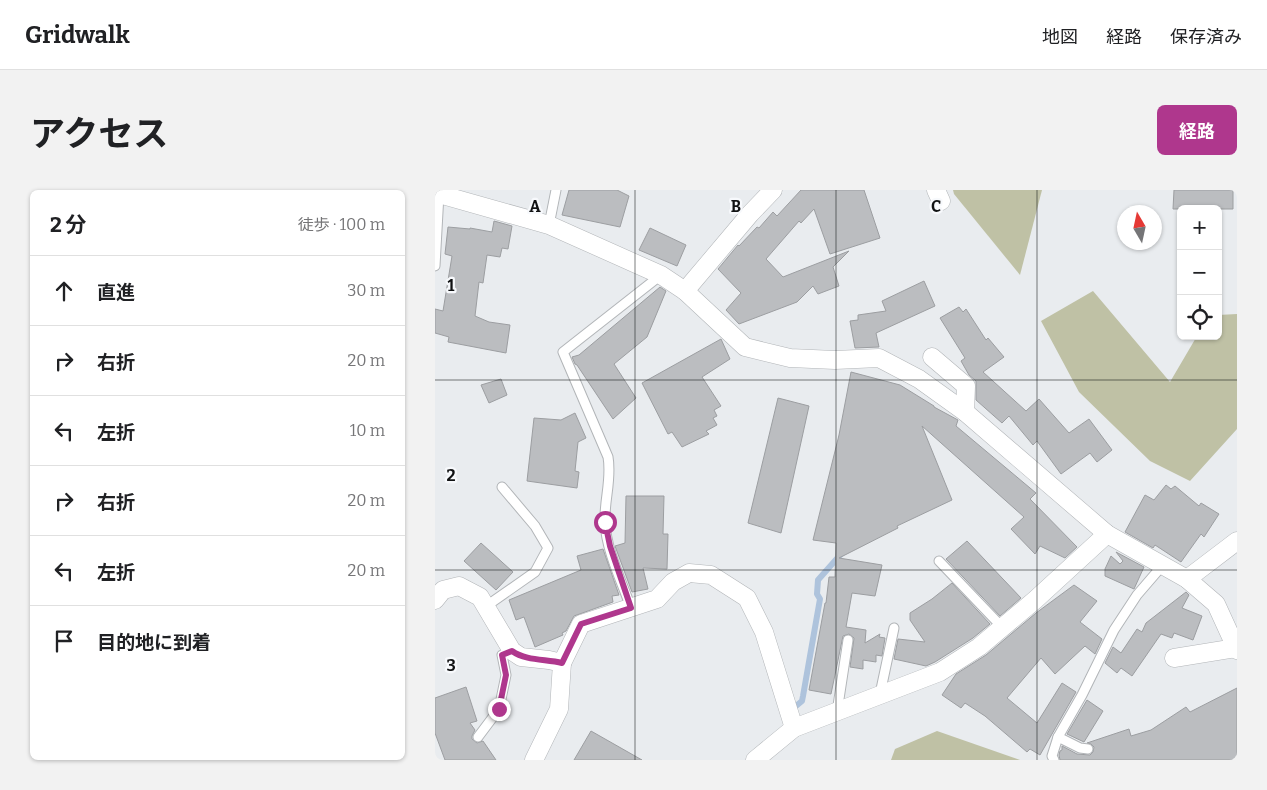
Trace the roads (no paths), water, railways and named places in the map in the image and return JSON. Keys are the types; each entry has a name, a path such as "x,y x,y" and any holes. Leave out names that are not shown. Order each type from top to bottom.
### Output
{"street":[{"path":"685,291 750,214 773,190"},
{"path":"437,193 549,225 661,275 685,291 745,347 790,358 835,360 879,358 919,379 965,412 1107,534 1187,579 1216,604 1235,642 1174,658"},
{"path":"932,357 966,386 965,412"},
{"path":"755,760 794,728 940,672 979,647 1107,534"},
{"path":"1187,579 1237,540"},
{"path":"534,760 559,709 562,663 581,624 657,599 673,582 689,573 711,575 747,598 764,632 794,728"},
{"path":"438,590 459,586 479,598 512,651 521,657 562,663"}],"lane":[{"path":"549,225 556,190"},
{"path":"435,266 437,193"},
{"path":"631,608 610,546 605,522 611,470 609,456 563,352 661,275"},
{"path":"485,607 535,572 548,548 535,526 502,487"},
{"path":"939,561 1002,627"},
{"path":"1054,760 1052,756 1058,737 1114,630 1137,595 1163,566"},
{"path":"880,694 894,628"},
{"path":"837,712 848,640"},
{"path":"478,737 499,709 506,675 502,655 512,651"},
{"path":"1058,737 1080,748 1089,749"}],"waterway":[{"path":"796,706 802,701 820,599 817,594 818,580 841,554"}]}
